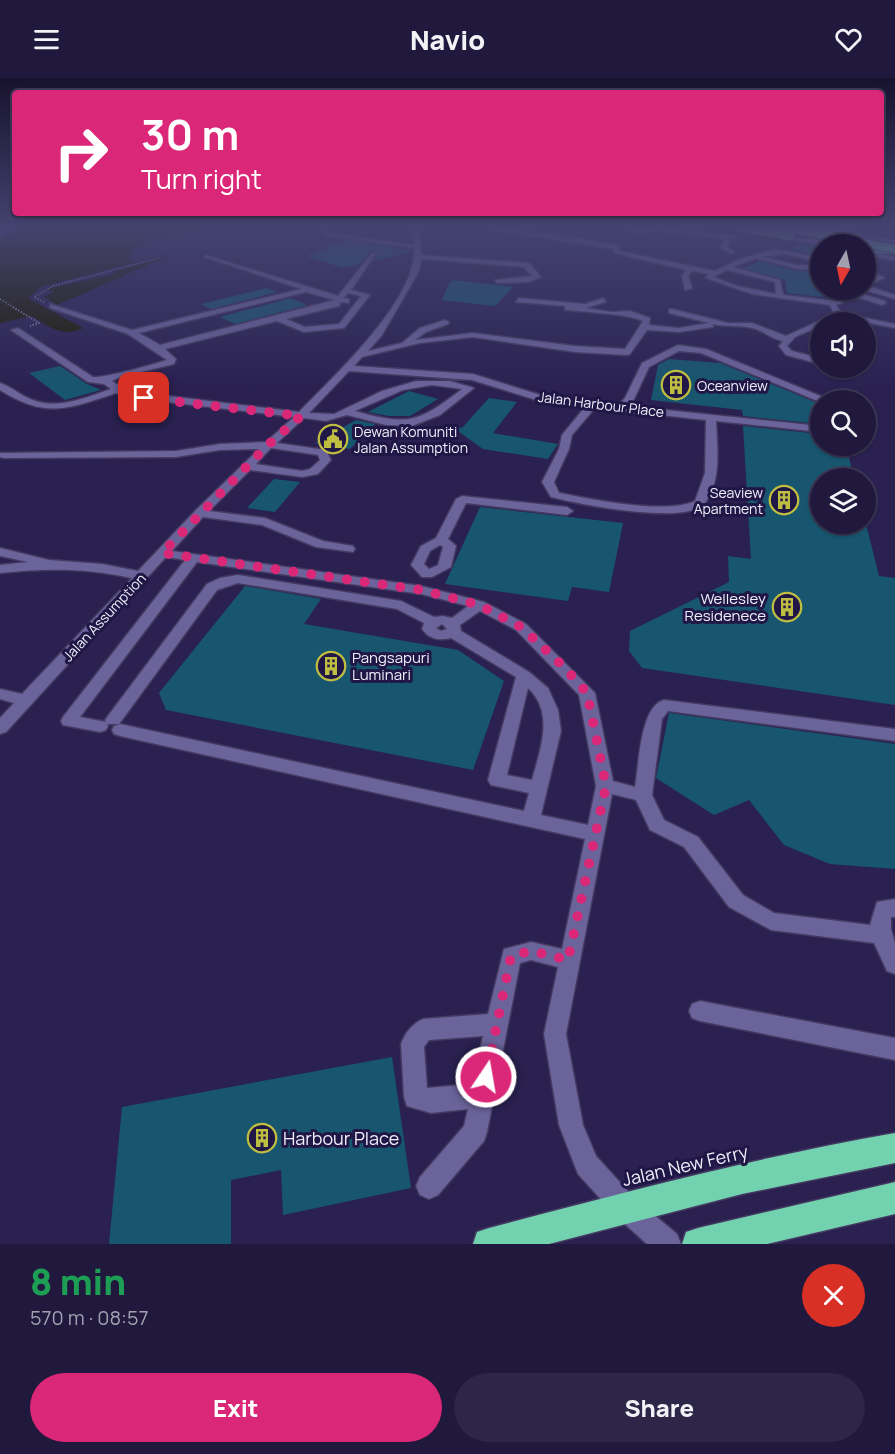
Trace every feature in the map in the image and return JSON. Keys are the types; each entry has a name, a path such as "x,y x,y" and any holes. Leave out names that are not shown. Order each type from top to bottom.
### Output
{"highway":[{"name":"Jalan New Ferry","path":"489,1244 626,1208 848,1156 895,1148"},
{"path":"698,1244 895,1198"}],"street":[{"path":"280,280 340,300 359,303"},
{"path":"160,348 336,304 354,280"},
{"name":"Jalan Assumption","path":"1,725 27,701 200,513 268,445 301,416 360,355 378,335 411,280"},
{"path":"686,280 688,288"},
{"path":"717,280 780,297 832,303 839,300"},
{"path":"776,280 778,281 780,297"},
{"path":"876,285 895,289"},
{"path":"876,288 895,297"},
{"path":"134,332 308,290"},
{"path":"277,318 304,330 341,326 366,295 346,291"},
{"path":"360,355 404,344 473,335 565,348 627,352 636,336 645,327 646,318 630,313 612,314 567,309 519,300"},
{"path":"567,309 591,305 603,300"},
{"path":"873,300 882,303"},
{"path":"832,303 836,312"},
{"path":"15,330 91,380 106,381 117,375 173,361 160,348 134,332 53,306"},
{"path":"672,311 720,323 752,325 776,337 810,348"},
{"path":"200,317 209,321"},
{"path":"404,344 423,330 445,322"},
{"path":"876,322 895,326"},
{"path":"645,327 679,330 720,323"},
{"path":"218,326 226,331"},
{"path":"810,327 798,332 783,346 789,353 810,358"},
{"path":"769,332 798,332"},
{"path":"620,408 629,399 645,365 678,348 703,351 810,394"},
{"name":"Jalan Harbour Place","path":"348,368 473,377 546,400 810,428"},
{"path":"106,381 124,394 144,398 326,418 347,412 402,386 449,384 469,388 440,411 411,425 391,425 347,412"},
{"path":"0,386 22,399 41,406 89,399 117,390"},
{"path":"629,399 810,418"},
{"path":"592,405 567,435 564,448 548,482 555,495 582,502 637,508 690,509 698,503 711,470 711,418"},
{"path":"4,456 176,454 220,447 268,445 322,452 326,460 314,472 302,474 247,466"},
{"path":"270,470 291,447"},
{"path":"427,574 417,565 424,548 441,540 462,499 567,511"},
{"path":"200,513 265,522 320,544 349,549"},
{"path":"421,590 427,574 444,567 450,552 450,546 441,540"},
{"path":"0,552 49,564 102,568 142,576"},
{"path":"162,553 421,590 472,603 521,627 587,693 606,786 568,960 555,1034 571,1125 588,1165 626,1208 667,1244"},
{"path":"193,559 69,721 111,725 595,834"},
{"path":"0,569 49,564"},
{"path":"111,725 212,587 225,581 238,579 363,597 401,605 445,625 524,675 542,692 550,710 553,731 531,819"},
{"path":"445,625 472,603"},
{"path":"524,675 497,780 539,788"},
{"path":"0,694 27,701"},
{"path":"881,934 771,921 736,901 691,842 657,825 643,795 654,718 664,705 895,735"},
{"path":"606,786 643,795"},
{"path":"895,908 884,908 878,920 881,934 895,964"},
{"path":"429,1186 475,1132 511,956 531,951 568,960"},
{"path":"700,1011 895,1049"},
{"path":"483,1095 431,1101 416,1097 412,1044 423,1030 498,1024"}],"path":[{"path":"53,306 34,297 53,286 74,280"},
{"path":"0,299 39,323 15,330"}],"shaded area":[{"path":"0,280 113,280 48,309 83,328 76,331 56,330 32,316 0,323"}],"pier":[{"path":"66,280 85,280 50,288 48,291 55,291 44,297 56,304 48,309 28,298 41,287"}],"building":[{"path":"457,280 513,287 495,306 442,300 449,283"},
{"path":"785,280 810,280 810,295 787,293"},
{"path":"267,288 277,292 211,309 201,304"},
{"path":"291,298 307,305 235,324 220,317"},
{"path":"669,359 720,363 810,400 810,423 743,416 742,410 651,400 658,365"},
{"path":"60,366 87,384 101,390 65,400 29,373"},
{"path":"409,391 438,399 410,416 389,416 368,412"},
{"path":"489,398 517,402 493,433 558,444 548,459 483,449 452,427 462,428"},
{"path":"356,420 375,424 350,449 315,443"},
{"name":"Wellesley Residenece","path":"743,426 810,433 810,456 848,456 852,468 810,468 810,534 868,534 879,576 895,578 895,705 642,668 629,651 630,631 729,582 728,556 751,559"},
{"path":"274,479 300,482 275,512 247,508"},
{"path":"480,507 623,523 609,592 572,587 568,601 445,584"},
{"name":"Pangsapuri Luminari","path":"245,586 321,599 304,624 458,650 504,681 473,770 166,710 159,693"},
{"path":"669,713 895,744 895,869 830,864 784,845 749,800 714,815 656,778"},
{"name":"Harbour Place","path":"392,1057 411,1188 283,1215 281,1170 231,1180 231,1244 109,1244 122,1107"}],"place":[{"name":"Oceanview","path":"676,385"},
{"name":"Dewan Komuniti Jalan Assumption","path":"333,439"},
{"name":"Seaview Apartment","path":"784,500"},
{"name":"Wellesley Residenece","path":"787,607"},
{"name":"Pangsapuri Luminari","path":"331,666"},
{"name":"Harbour Place","path":"262,1138"}],"route":[{"path":"144,398 301,416 268,445 162,553 421,590 479,605 521,627 564,667 587,693 606,786 568,960 531,951 511,956 486,1077"}]}
